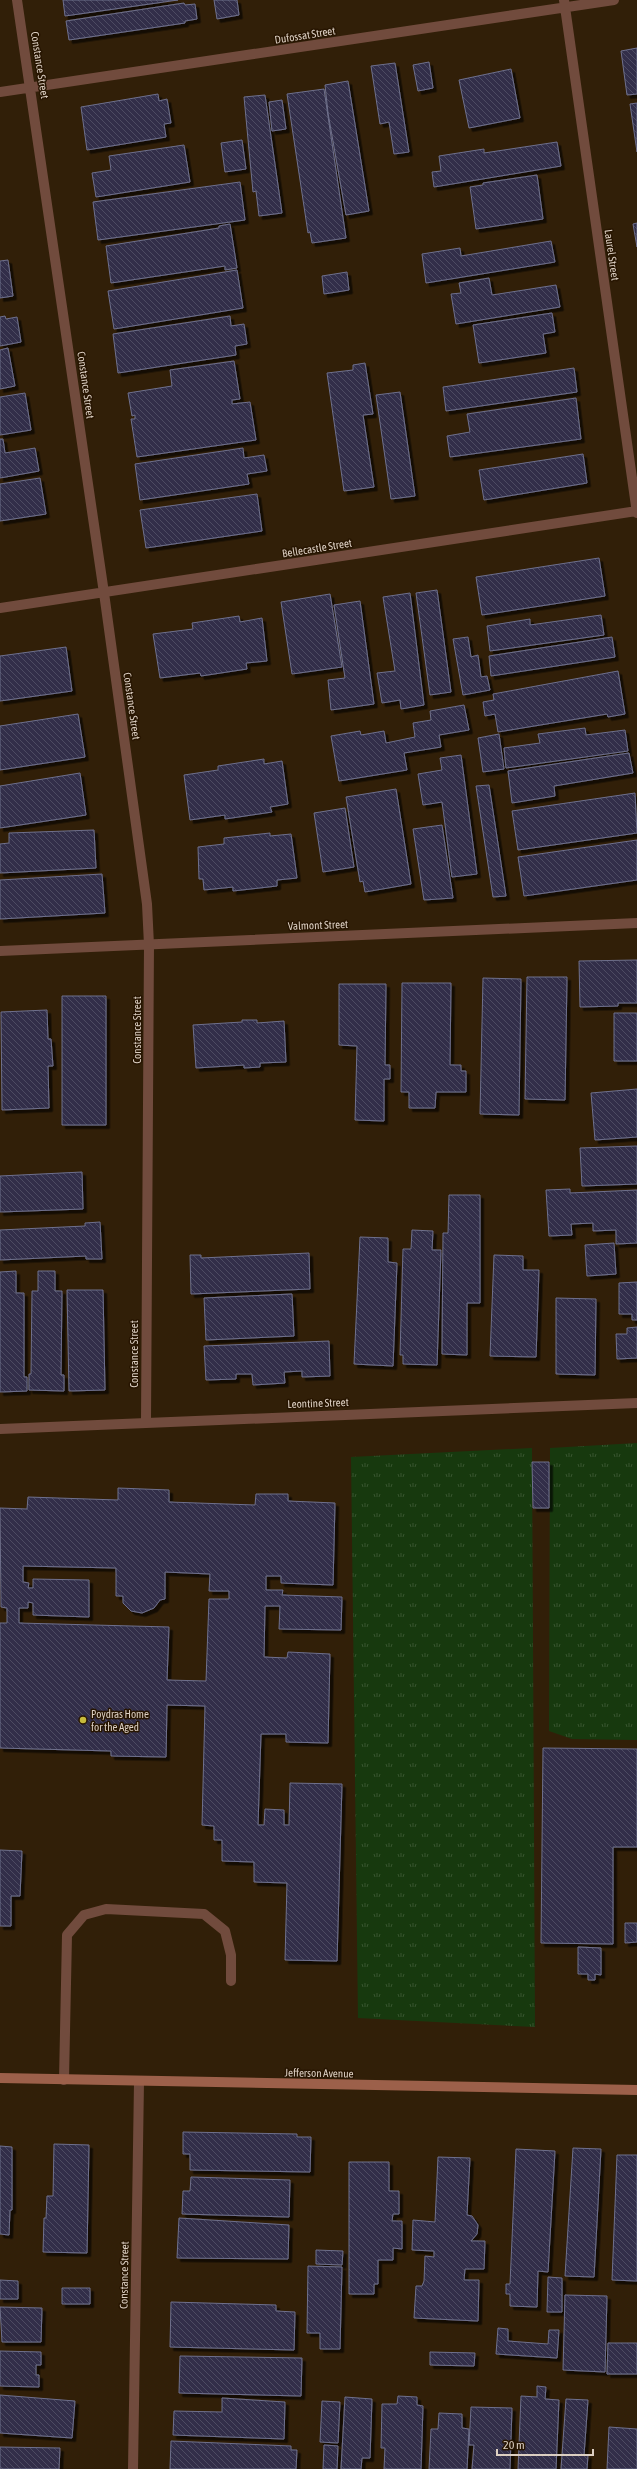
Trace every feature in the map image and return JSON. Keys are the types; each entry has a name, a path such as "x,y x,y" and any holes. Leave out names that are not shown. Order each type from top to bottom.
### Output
{"street":[{"name":"Constance Street","path":"17,0 32,88 147,904 149,945 146,1422"},
{"name":"Dufossat Street","path":"0,92 564,4 614,0"},
{"name":"Laurel Street","path":"564,4 637,512"},
{"name":"Bellecastle Street","path":"0,608 637,512"},
{"name":"Valmont Street","path":"0,951 637,923"},
{"name":"Leontine Street","path":"0,1429 637,1403"},
{"path":"64,2080 67,1935 84,1915 106,1909 204,1914 225,1932 231,1955 231,1981"},
{"name":"Jefferson Avenue","path":"0,2078 139,2082 637,2090"},
{"name":"Constance Street","path":"133,2469 139,2082"}],"green space":[{"path":"637,1443 637,1740 572,1739 549,1731 550,1448"},
{"path":"532,1448 535,2027 358,2018 351,1457"}],"building":[{"path":"63,0 178,0 65,16"},
{"path":"214,0 237,0 239,15 217,19"},
{"path":"184,3 185,5 195,4 197,19 185,21 185,23 69,40 66,21"},
{"path":"637,48 637,94 627,95 621,51"},
{"path":"429,62 433,88 418,91 413,65"},
{"path":"395,63 409,152 394,154 389,122 380,124 371,66"},
{"path":"511,69 520,118 469,128 459,80"},
{"path":"348,81 369,211 346,215 328,113 325,85"},
{"path":"324,89 346,238 312,243 310,232 308,233 287,94"},
{"path":"158,94 159,101 167,99 171,123 164,124 166,137 87,150 81,107"},
{"path":"265,95 282,213 259,216 256,191 253,192 244,97"},
{"path":"282,100 286,129 272,131 269,102"},
{"path":"637,103 637,152 630,104"},
{"path":"242,140 246,169 225,172 221,143"},
{"path":"557,142 561,166 434,187 432,172 441,171 439,156 484,149 484,153"},
{"path":"184,145 190,182 96,197 92,173 111,170 109,156"},
{"path":"537,175 543,219 476,229 470,187 483,185 483,183"},
{"path":"240,182 245,220 98,240 93,202"},
{"path":"637,223 637,247 633,224"},
{"path":"230,224 237,268 225,270 225,266 111,283 106,246 219,228 219,226"},
{"path":"551,241 555,262 426,283 422,254 460,248 461,256"},
{"path":"8,260 13,296 0,298 0,261"},
{"path":"237,270 243,308 114,329 108,291"},
{"path":"347,272 349,290 324,294 322,276"},
{"path":"489,278 492,295 556,285 560,307 456,324 451,294 461,293 459,283"},
{"path":"552,313 555,332 543,334 546,353 479,363 473,325"},
{"path":"5,316 6,319 17,317 21,342 0,346 0,317"},
{"path":"230,316 231,326 244,324 247,344 235,346 236,355 118,373 113,334"},
{"path":"8,348 15,386 0,389 0,350"},
{"path":"234,361 240,399 232,400 232,404 250,402 256,440 137,457 131,419 135,419 135,415 132,416 128,393 172,386 170,370"},
{"path":"365,363 373,414 363,415 374,487 344,491 327,373 353,370 353,365"},
{"path":"574,368 577,392 446,411 443,387"},
{"path":"400,392 415,496 391,499 376,395"},
{"path":"25,393 31,430 0,435 0,397"},
{"path":"576,398 581,439 450,457 447,436 470,432 467,414"},
{"path":"0,439 3,439 5,453 35,448 39,471 0,478"},
{"path":"243,448 244,458 264,455 267,471 247,474 249,484 140,500 135,464"},
{"path":"583,454 587,483 484,500 479,470"},
{"path":"40,478 46,514 0,521 0,484"},
{"path":"257,494 262,531 146,548 140,510"},
{"path":"599,558 605,596 482,615 476,577"},
{"path":"437,590 451,692 430,695 416,593"},
{"path":"410,593 424,705 401,709 400,700 382,703 377,673 395,671 383,597"},
{"path":"330,594 342,667 292,674 281,602"},
{"path":"360,601 374,704 331,710 328,680 345,678 334,605"},
{"path":"601,615 604,635 490,651 487,626 530,619 530,625"},
{"path":"239,616 240,622 262,618 267,661 246,663 247,669 201,676 200,673 160,678 153,634 193,629 192,623"},
{"path":"468,637 471,657 478,655 481,677 487,676 490,690 463,695 453,639"},
{"path":"612,637 615,657 491,676 489,656"},
{"path":"66,647 72,691 0,701 0,656"},
{"path":"618,671 625,714 608,717 607,714 498,732 495,714 485,716 483,702 494,700 493,694"},
{"path":"464,705 469,730 439,735 441,747 404,753 407,770 339,781 331,736 360,731 361,735 384,731 386,743 415,737 413,723 431,720 430,711"},
{"path":"78,714 85,757 0,770 0,726"},
{"path":"585,728 586,735 625,730 628,751 506,768 504,748 540,743 538,734"},
{"path":"499,734 504,769 483,772 478,738"},
{"path":"629,753 633,773 554,786 555,796 512,803 508,771"},
{"path":"461,755 477,874 452,877 442,802 423,805 418,774 442,770 440,758"},
{"path":"264,759 264,764 282,761 288,804 270,807 272,812 225,819 225,815 190,820 184,775 218,770 218,766"},
{"path":"80,773 86,815 0,828 0,786"},
{"path":"489,785 506,896 493,897 476,786"},
{"path":"396,789 411,884 365,892 363,881 360,882 346,797"},
{"path":"635,793 637,833 518,850 512,811"},
{"path":"345,808 354,867 323,872 314,813"},
{"path":"442,825 453,898 424,900 413,829"},
{"path":"94,830 96,868 0,873 0,844 9,843 9,833"},
{"path":"270,833 270,836 291,834 297,878 277,880 277,886 233,891 233,887 204,890 203,879 199,879 198,847 224,844 224,838"},
{"path":"637,840 637,880 524,896 518,857"},
{"path":"102,874 105,913 0,919 0,880"},
{"path":"637,960 637,1003 618,1003 618,1006 580,1007 579,961"},
{"path":"527,977 567,977 565,1100 525,1099"},
{"path":"483,978 521,979 519,1115 480,1114"},
{"path":"402,983 451,983 450,1065 461,1065 461,1071 466,1071 466,1092 436,1092 435,1108 409,1108 409,1092 401,1092"},
{"path":"339,984 386,984 385,1065 390,1065 390,1079 384,1079 384,1121 355,1120 357,1046 339,1045"},
{"path":"62,996 106,996 106,1125 62,1125"},
{"path":"47,1010 48,1039 51,1039 53,1066 48,1066 49,1108 2,1110 1,1012"},
{"path":"614,1013 637,1013 637,1061 614,1061"},
{"path":"242,1020 257,1020 257,1023 284,1021 286,1062 260,1063 260,1067 244,1068 244,1065 196,1068 193,1025 242,1022"},
{"path":"637,1089 637,1137 595,1140 591,1093"},
{"path":"637,1146 637,1184 582,1186 580,1148"},
{"path":"82,1172 83,1209 0,1212 0,1176"},
{"path":"570,1189 570,1193 637,1190 637,1243 616,1244 616,1230 593,1231 593,1223 571,1224 572,1235 549,1236 546,1190"},
{"path":"449,1195 480,1195 480,1303 467,1303 467,1355 442,1354 443,1233 448,1233"},
{"path":"100,1222 102,1259 86,1259 86,1256 0,1260 0,1230 85,1226 85,1223"},
{"path":"412,1230 433,1231 432,1250 441,1250 437,1365 403,1364 403,1355 400,1355 403,1249 411,1249"},
{"path":"360,1237 388,1238 388,1262 397,1263 393,1366 354,1364"},
{"path":"614,1243 616,1274 587,1276 585,1245"},
{"path":"309,1253 310,1289 191,1294 190,1255 201,1255 201,1258"},
{"path":"494,1255 523,1256 523,1270 539,1270 536,1357 490,1356"},
{"path":"16,1271 16,1293 24,1293 24,1377 27,1377 27,1391 0,1392 0,1272"},
{"path":"38,1271 55,1271 55,1291 62,1291 61,1375 64,1375 64,1391 29,1390 29,1374 31,1374 32,1291 38,1291"},
{"path":"637,1282 637,1320 632,1320 632,1314 619,1314 619,1283"},
{"path":"67,1290 103,1290 105,1390 69,1391"},
{"path":"292,1294 294,1336 206,1340 204,1298"},
{"path":"556,1298 596,1299 595,1375 556,1374"},
{"path":"637,1327 637,1358 617,1359 616,1334 627,1334 627,1328"},
{"path":"329,1341 330,1376 302,1377 302,1371 284,1372 285,1383 253,1385 252,1374 236,1374 236,1379 206,1380 204,1346"},
{"path":"532,1462 549,1462 549,1508 533,1508"},
{"name":"Poydras Home for the Aged","path":"118,1488 169,1490 169,1502 255,1505 256,1494 288,1494 288,1501 335,1503 333,1585 281,1583 281,1576 266,1576 266,1590 283,1590 282,1595 342,1597 341,1630 279,1629 280,1606 265,1606 264,1657 287,1658 288,1652 330,1654 328,1743 286,1742 286,1734 261,1734 258,1825 264,1825 265,1809 284,1810 284,1825 289,1825 290,1783 342,1784 337,1961 285,1960 287,1883 254,1882 254,1862 222,1861 222,1840 214,1840 214,1826 202,1825 205,1706 167,1705 166,1757 111,1756 111,1751 0,1748 0,1623 7,1623 7,1608 1,1607 0,1508 27,1509 28,1497 118,1500","holes":["23,1566 116,1568 116,1596 123,1596 123,1603 131,1611 142,1613 154,1608 160,1600 165,1599 165,1572 210,1574 209,1591 229,1591 229,1599 209,1599 206,1681 167,1680 169,1627 19,1623 19,1608 28,1608 28,1602 33,1603 33,1615 89,1617 89,1580 33,1579 33,1588 28,1588 29,1583 23,1582"]},
{"path":"543,1748 637,1749 637,1847 613,1847 613,1944 541,1943"},
{"path":"0,1850 22,1851 20,1896 11,1896 11,1926 0,1926"},
{"path":"625,1923 637,1923 637,1942 625,1943"},
{"path":"578,1947 601,1948 601,1975 595,1974 595,1980 588,1980 588,1974 578,1974"},
{"path":"183,2132 297,2134 297,2137 311,2137 310,2172 190,2170 190,2154 183,2154"},
{"path":"54,2144 89,2145 87,2253 43,2252 44,2218 46,2218 47,2196 53,2196"},
{"path":"0,2146 12,2147 12,2210 10,2210 9,2235 0,2234"},
{"path":"573,2148 601,2149 594,2277 565,2276"},
{"path":"516,2149 555,2151 548,2272 538,2271 537,2307 510,2306 510,2294 506,2294 506,2284 510,2284"},
{"path":"617,2155 637,2155 637,2281 612,2280"},
{"path":"438,2157 470,2158 467,2215 472,2216 478,2225 477,2234 471,2241 485,2241 484,2269 465,2269 464,2280 479,2280 478,2321 414,2318 416,2286 422,2286 424,2281 425,2256 434,2257 434,2251 412,2250 413,2220 435,2222"},
{"path":"349,2162 389,2162 389,2191 399,2191 399,2214 393,2214 392,2221 402,2221 402,2249 393,2248 393,2260 378,2260 378,2284 374,2284 374,2294 349,2294"},
{"path":"191,2177 290,2180 289,2217 182,2214 183,2191 190,2191"},
{"path":"179,2218 289,2225 288,2259 177,2258"},
{"path":"316,2250 343,2251 342,2265 316,2264"},
{"path":"308,2266 342,2267 340,2349 320,2349 320,2333 307,2333"},
{"path":"548,2277 562,2278 562,2312 547,2312"},
{"path":"0,2280 18,2281 18,2299 0,2299"},
{"path":"62,2288 90,2288 90,2304 62,2304"},
{"path":"565,2295 607,2296 605,2372 563,2370"},
{"path":"171,2302 276,2305 276,2311 295,2312 294,2350 170,2347"},
{"path":"0,2307 42,2308 41,2342 2,2342"},
{"path":"498,2328 508,2329 508,2341 548,2344 549,2330 559,2330 557,2358 496,2354"},
{"path":"608,2343 637,2343 637,2374 607,2374"},
{"path":"0,2351 41,2352 41,2365 36,2365 36,2375 39,2375 39,2387 0,2386"},
{"path":"430,2352 475,2353 474,2366 430,2365"},
{"path":"180,2356 302,2358 301,2396 179,2393"},
{"path":"537,2386 546,2387 545,2399 559,2400 556,2469 518,2469 521,2396 537,2397"},
{"path":"0,2395 75,2401 72,2438 0,2433"},
{"path":"398,2396 417,2397 417,2405 423,2406 421,2469 384,2469 385,2448 381,2448 382,2404 397,2404"},
{"path":"345,2397 372,2399 370,2458 362,2458 361,2469 341,2469"},
{"path":"222,2398 285,2402 284,2439 173,2435 174,2411 222,2412"},
{"path":"566,2399 588,2400 584,2455 588,2455 587,2469 561,2469"},
{"path":"322,2401 340,2402 338,2443 320,2442"},
{"path":"471,2407 512,2408 510,2469 472,2469 474,2445 469,2445"},
{"path":"439,2413 462,2414 462,2428 469,2429 467,2469 429,2469 431,2429 438,2429"},
{"path":"609,2427 637,2429 637,2469 607,2469"},
{"path":"171,2441 291,2446 291,2450 297,2450 296,2469 170,2469"},
{"path":"324,2445 338,2446 337,2469 323,2469"},
{"path":"0,2447 60,2448 59,2469 0,2469"}],"place":[{"name":"Poydras Home for the Aged","path":"83,1720"}]}
